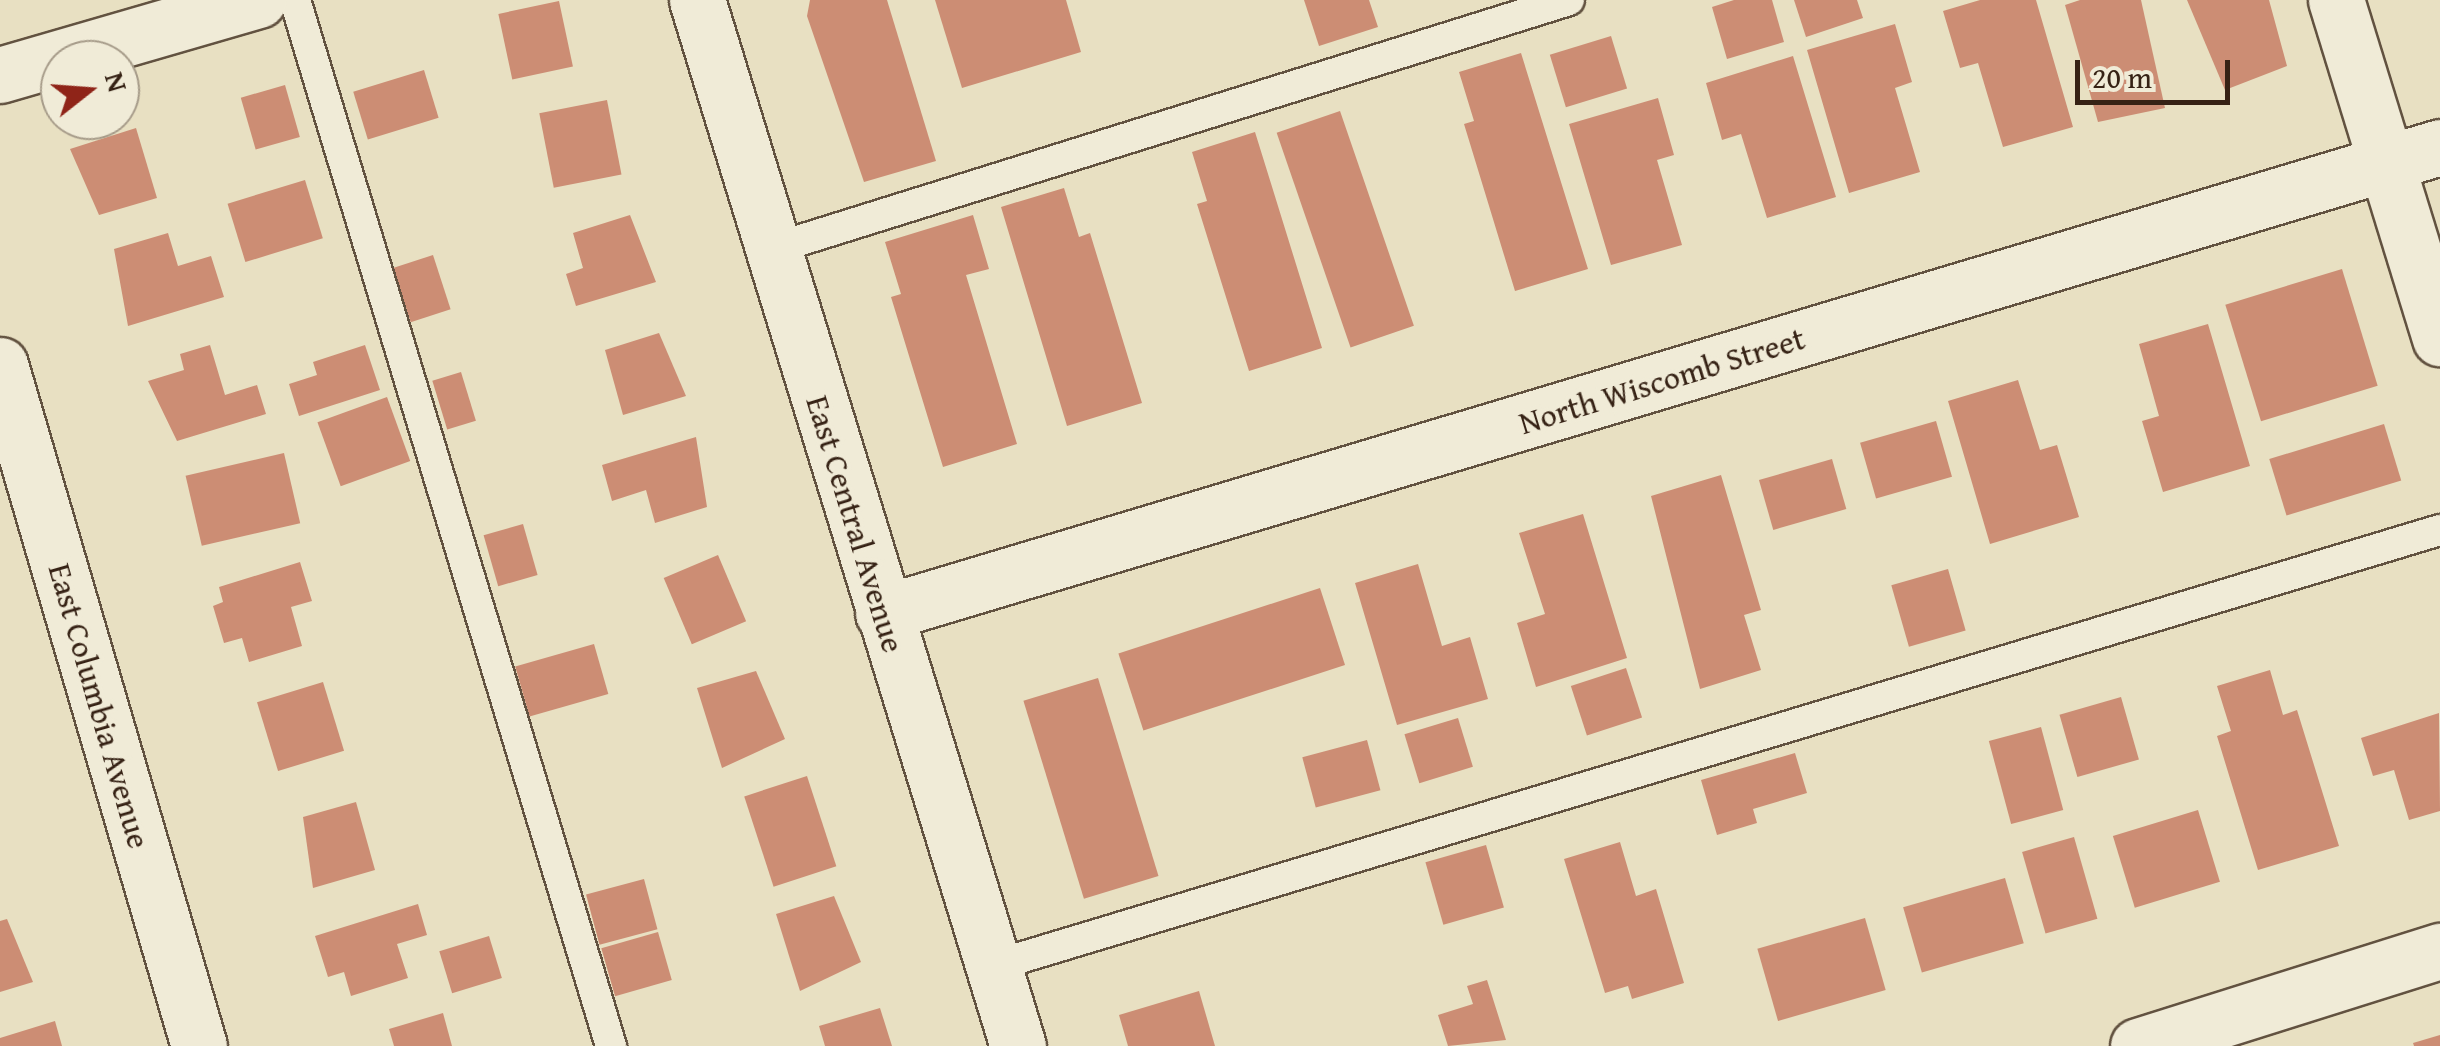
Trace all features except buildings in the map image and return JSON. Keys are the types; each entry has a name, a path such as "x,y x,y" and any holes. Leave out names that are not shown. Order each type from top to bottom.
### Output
{"street":[{"path":"0,75 258,0"},
{"name":"East Central Avenue","path":"697,0 769,250 1018,1046"},
{"path":"2336,0 2440,338"},
{"name":"North Wiscomb Street","path":"883,614 2440,147"},
{"name":"East Columbia Avenue","path":"0,365 199,1046"},
{"path":"2138,1046 2218,1034 2440,950"}],"lane":[{"path":"296,0 611,1046"},
{"path":"769,250 1569,0"},
{"path":"992,966 2440,530"}]}
